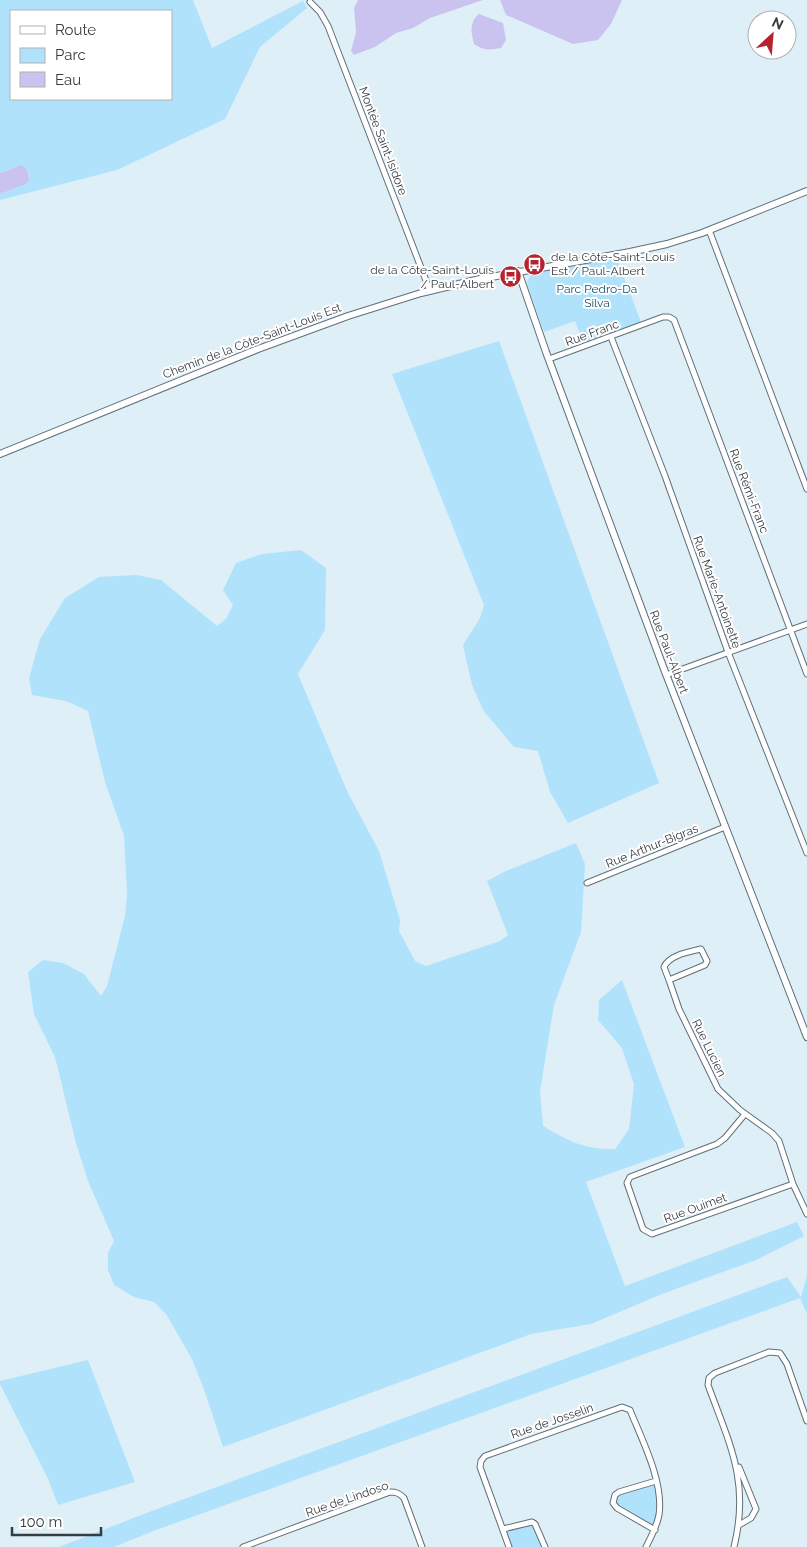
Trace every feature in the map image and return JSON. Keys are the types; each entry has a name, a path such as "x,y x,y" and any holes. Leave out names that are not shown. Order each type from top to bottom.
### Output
{"street":[{"name":"Montée Saint-Isidore","path":"310,2 320,12 328,26 430,291"},
{"name":"Chemin de la Côte-Saint-Louis Est","path":"0,454 301,332 379,306 430,291 518,271 649,249 709,230 807,191"},
{"path":"709,230 807,489"},
{"name":"Rue Paul-Albert","path":"518,271 666,675 807,1037"},
{"name":"Rue Franc","path":"549,359 662,317 670,317"},
{"name":"Rue Rémi-Franc","path":"670,317 676,324 807,674"},
{"name":"Rue Marie-Antoinette","path":"612,337 665,476 728,652 807,853"},
{"path":"666,675 807,624"},
{"name":"Rue Arthur-Bigras","path":"587,883 725,827"},
{"name":"Rue Lucien","path":"669,980 705,965 707,961 701,949 672,958 664,967 679,1009 718,1089 745,1114 772,1133 779,1141 793,1184 807,1214"},
{"name":"Rue Ouimet","path":"745,1114 726,1138 717,1144 630,1176 627,1183 643,1229 652,1234 793,1184"},
{"path":"739,1525 751,1518 756,1509 735,1460 708,1385 710,1378 715,1373 769,1352 780,1353 787,1364 807,1421"},
{"name":"Rue de Josselin","path":"509,1547 480,1467 481,1461 485,1456 622,1408 630,1410 650,1459 660,1501 659,1515 646,1547"},
{"path":"734,1547 739,1525 740,1496 735,1460"},
{"path":"654,1530 617,1508 613,1503 615,1495 656,1480"},
{"name":"Rue de Lindoso","path":"245,1547 380,1495 394,1492 399,1493 404,1498 422,1547"},
{"path":"503,1529 532,1522 535,1524 545,1547"}],"green space":[{"path":"0,0 193,0 212,48 303,1 307,8 260,47 225,119 117,170 0,200 0,194 26,184 29,180 28,171 21,165 0,173"},
{"name":"Parc Pedro-Da Silva","path":"617,259 641,322 584,344 575,321 544,332 528,287 529,277 535,272"},
{"path":"499,341 659,783 568,823 550,792 538,751 514,747 483,710 472,685 463,645 480,618 484,605 392,374"},
{"path":"301,550 326,568 325,630 298,674 347,791 379,851 400,920 399,931 415,961 426,966 500,941 508,935 487,881 506,871 576,843 585,864 581,932 554,1005 540,1091 543,1126 578,1144 605,1149 615,1149 629,1129 634,1084 622,1048 598,1020 599,1000 622,980 685,1147 586,1182 625,1286 797,1222 804,1236 756,1260 662,1294 591,1324 531,1334 223,1447 192,1359 166,1314 154,1302 134,1297 114,1285 108,1270 108,1253 114,1241 88,1181 76,1143 55,1057 34,1014 28,972 43,960 63,963 84,974 101,996 107,986 125,916 127,894 124,836 105,782 88,711 66,701 32,695 29,678 40,639 65,598 99,577 136,575 161,580 217,626 226,619 233,605 223,590 236,563 262,554"},
{"path":"807,1276 807,1314 800,1298 156,1530 114,1547 59,1547 149,1512 787,1277 801,1297"},
{"path":"88,1360 135,1482 58,1505 48,1479 0,1381"},
{"path":"656,1481 659,1497 655,1530 617,1508 613,1499 615,1495"},
{"path":"532,1522 545,1547 509,1547 503,1529"}],"water":[{"path":"358,0 483,0 430,18 413,28 396,33 375,47 354,55 351,51 356,32 354,8"},
{"path":"500,0 622,0 611,24 598,40 573,44 506,15"},
{"path":"479,14 503,23 506,40 501,48 487,49 474,44 472,24"},
{"path":"21,165 25,167 29,180 26,184 0,194 0,173"}],"place":[{"name":"de la Côte-Saint-Louis Est / Paul-Albert","path":"535,264"},
{"name":"de la Côte-Saint-Louis / Paul-Albert","path":"510,277"}]}
